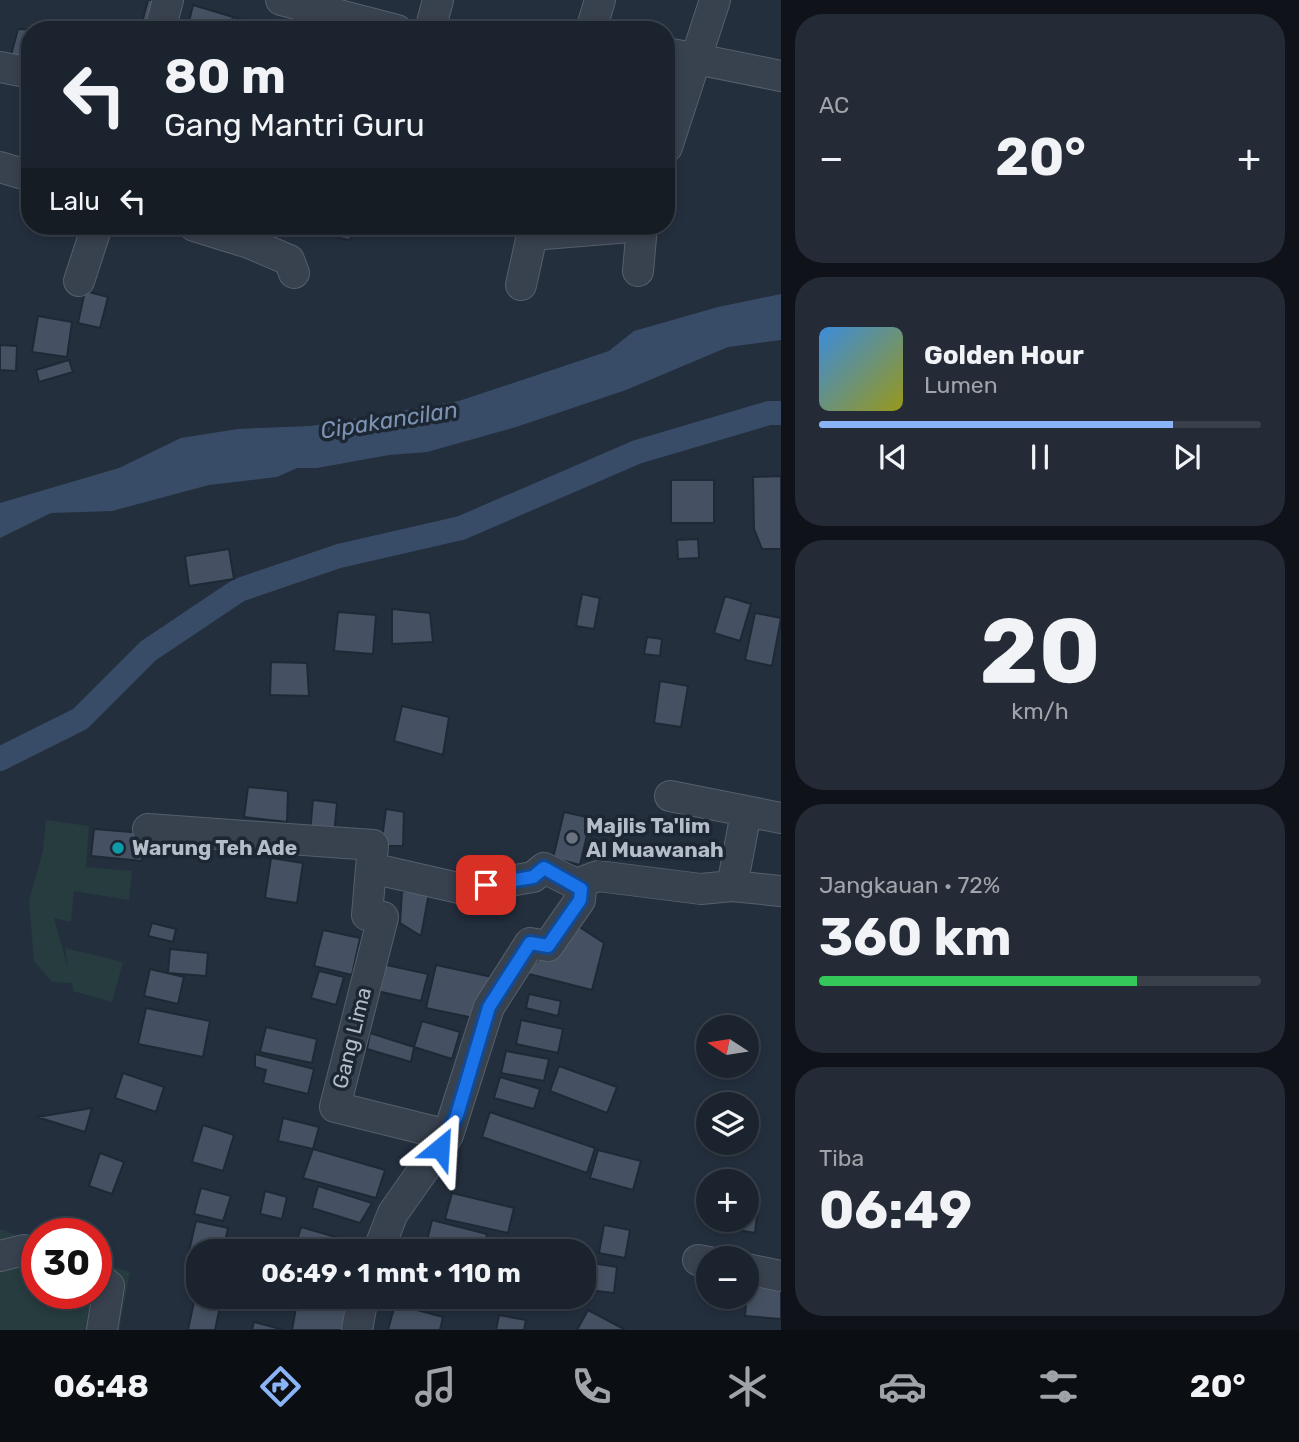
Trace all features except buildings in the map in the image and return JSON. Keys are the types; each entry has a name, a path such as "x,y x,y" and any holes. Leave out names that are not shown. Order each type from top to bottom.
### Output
{"street":[{"path":"162,21 168,0"},
{"path":"281,0 362,21"},
{"path":"432,21 438,0"},
{"path":"594,21 600,0"},
{"path":"675,91 680,56 715,0"},
{"path":"680,56 781,76"},
{"path":"0,67 21,71"},
{"path":"0,167 21,173"},
{"path":"79,281 94,235"},
{"path":"223,235 289,260 294,273"},
{"path":"521,285 532,235"},
{"path":"638,271 641,235"},
{"path":"670,796 781,818"},
{"path":"732,887 746,813"},
{"path":"148,829 372,857 463,889 533,877 544,868 581,889 580,900 548,946 530,943 489,1007 448,1135 393,1213 383,1239"},
{"name":"Gang Lima","path":"372,857 368,915 383,917 335,1107 448,1135"},
{"path":"576,884 598,876 702,889 732,887 781,891"},
{"path":"0,1256 21,1251"},
{"path":"759,1271 781,1276"},
{"path":"102,1330 105,1309"},
{"path":"357,1330 361,1309"}],"green space":[{"path":"46,820 89,826 86,867 132,871 129,900 74,891 71,922 54,918 68,969 65,948 123,962 112,1002 73,991 72,983 52,982 34,961 29,901 43,851"},
{"path":"0,1229 21,1237 21,1309 112,1309 112,1267 130,1272 119,1330 0,1330"}],"water":[{"name":"Cipakancilan","path":"781,294 781,340 728,347 626,390 516,427 427,452 389,455 317,468 297,468 277,477 209,485 112,511 51,513 0,538 0,503 119,468 181,438 238,429 311,426 459,401 609,351 634,331 718,307"}],"waterway":[{"path":"0,759 80,719 148,651 239,590 339,556 461,528 637,452 769,413 781,413"}],"place":[{"name":"Majlis Ta'lim Al Muawanah","path":"572,838"},
{"name":"Warung Teh Ade","path":"118,848"}],"route":[{"path":"440,1148 457,1115 489,1007 530,943 548,946 580,900 581,889 576,884 544,868 533,877 486,885"}]}
